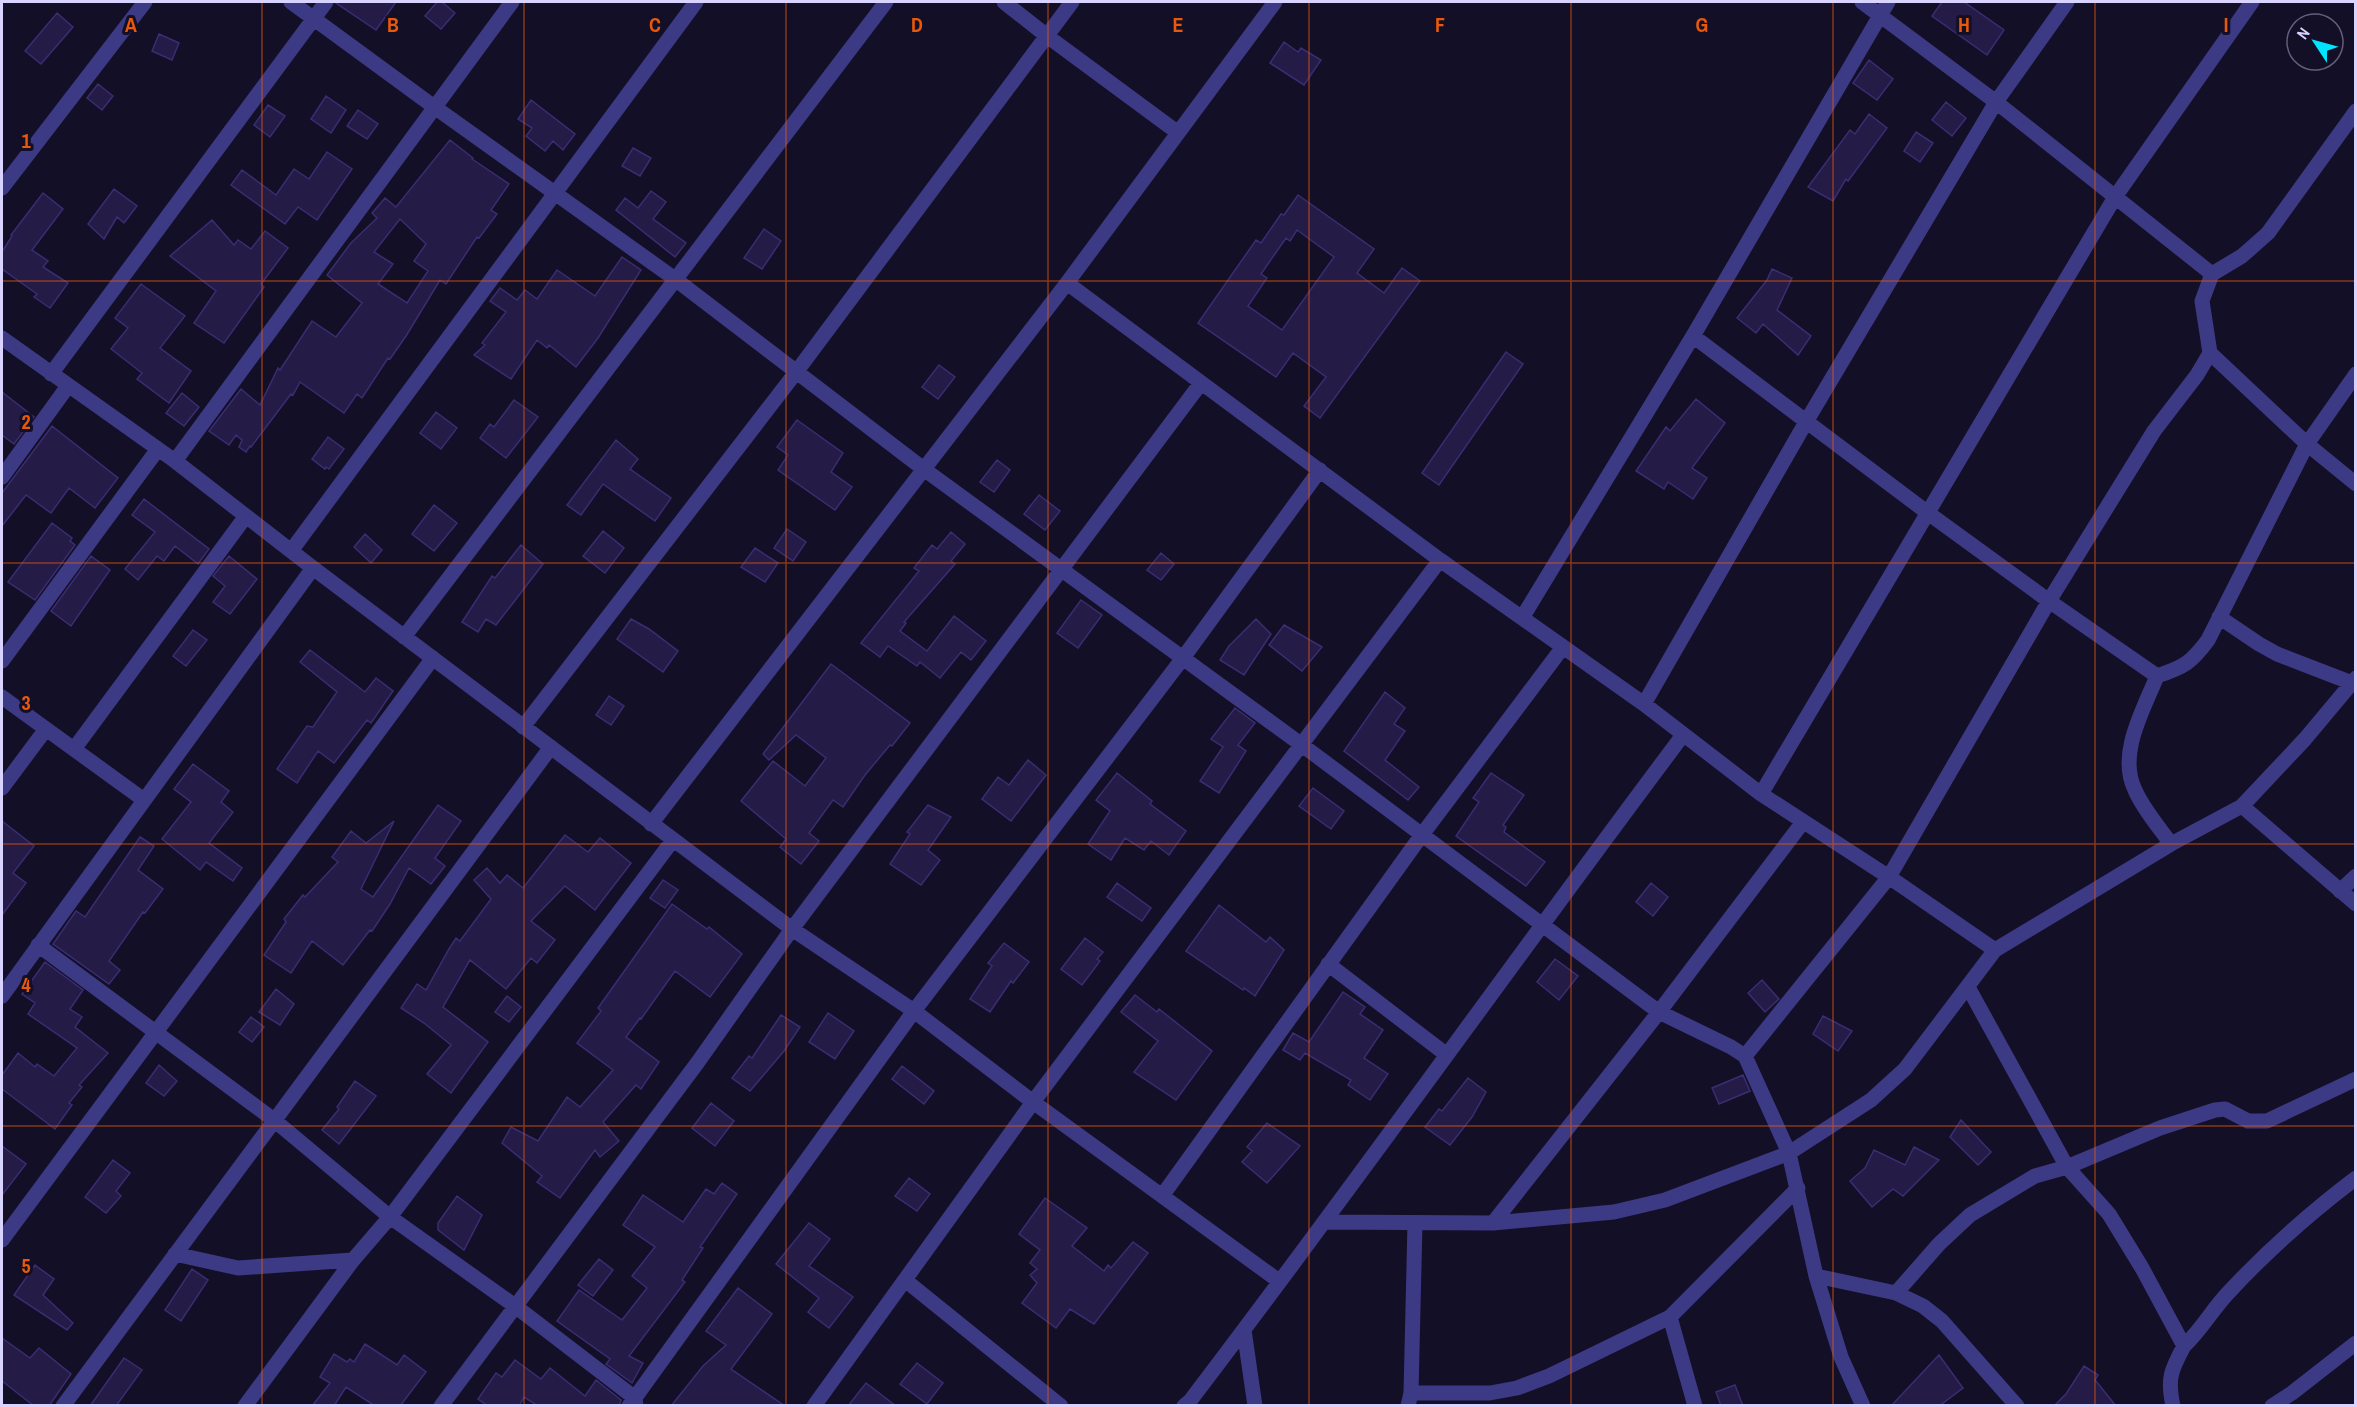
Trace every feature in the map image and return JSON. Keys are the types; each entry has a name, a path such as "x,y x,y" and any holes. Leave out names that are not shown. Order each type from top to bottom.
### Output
{"street":[{"path":"2,188 145,2"},
{"path":"291,2 675,279 925,470 1302,745 1659,1012 1745,1056 1789,1153 1816,1276 1841,1357 1863,1406"},
{"path":"51,374 326,2"},
{"path":"175,461 433,106 512,2"},
{"path":"291,551 696,2"},
{"path":"404,637 886,2"},
{"path":"1004,2 1177,132"},
{"path":"523,727 797,371 1072,2"},
{"path":"651,824 1067,283 1275,2"},
{"path":"1862,2 1884,8 1996,102 2212,274"},
{"path":"1644,704 1806,422 1996,102 2067,2"},
{"path":"1761,794 2115,197 2252,2"},
{"path":"1522,618 1693,336 1884,8"},
{"path":"2355,111 2268,233 2242,256 2212,274 2202,301 2210,353 2307,444 2355,484"},
{"path":"1067,283 1440,560 1644,704 1761,794 1889,877 1995,950"},
{"path":"1693,336 1928,513 2157,676"},
{"path":"2,338 158,448 404,637 792,929 914,1011 1033,1102 1279,1281"},
{"path":"1745,1056 1889,877 2049,601 2154,431 2197,375 2210,353"},
{"path":"2157,676 2181,668 2208,640 2307,444 2355,374"},
{"path":"441,1406 699,1062 792,929 1201,383"},
{"path":"2,477 68,386"},
{"path":"2,662 158,448"},
{"path":"38,945 273,1120 390,1217 515,1306 633,1403 914,1011 1183,658 1320,470"},
{"path":"74,749 246,516"},
{"path":"814,1406 1033,1102 1440,560"},
{"path":"2,996 314,568"},
{"path":"1324,1222 1493,1223 1614,1212 1665,1200 1789,1153 1871,1100 1905,1069 1995,950 2171,844 2242,806 2305,739 2354,680 2277,654 2219,617"},
{"path":"1162,1196 1421,836 1563,648"},
{"path":"2,1240 433,658"},
{"path":"2157,676 2133,742 2128,771 2135,791 2171,844"},
{"path":"2,697 144,801"},
{"path":"2,788 46,729"},
{"path":"1184,1406 1244,1330 1683,735"},
{"path":"63,1406 550,747"},
{"path":"2242,806 2355,904"},
{"path":"1493,1223 1659,1012 1803,822"},
{"path":"245,1406 353,1260 390,1217 673,840"},
{"path":"2340,891 2355,876"},
{"path":"1328,964 1447,1055"},
{"path":"1968,987 2067,1167 2114,1222 2184,1346"},
{"path":"1896,1293 1939,1244 1970,1215 2035,1176 2067,1167 2160,1128 2215,1110 2225,1109 2248,1120 2267,1121 2355,1078"},
{"path":"2173,1406 2169,1390 2170,1372 2184,1346 2200,1331 2236,1285 2282,1241 2355,1178"},
{"path":"1415,1223 1409,1399 1490,1393 1517,1388 1549,1376 1670,1317 1798,1188"},
{"path":"175,1254 238,1268 353,1260"},
{"path":"1816,1276 1896,1293 1923,1306 1942,1321 2017,1406"},
{"path":"905,1280 1061,1406"},
{"path":"1670,1317 1695,1406"},
{"path":"1244,1330 1255,1406"},
{"path":"2272,1406 2355,1343"}],"building":[{"path":"336,2 396,2 376,30"},
{"path":"437,2 442,2 455,13 441,29 425,16"},
{"path":"1942,2 1964,2 2004,30 1987,55 1932,16"},
{"path":"57,13 73,27 41,64 25,51"},
{"path":"159,34 179,43 172,60 152,51"},
{"path":"1284,42 1298,52 1301,48 1321,60 1304,85 1270,63"},
{"path":"1869,60 1893,79 1877,100 1853,83"},
{"path":"98,84 113,96 102,110 87,98"},
{"path":"326,96 346,110 331,133 311,119"},
{"path":"531,100 575,134 563,150 553,141 545,151 526,136 532,128 518,119"},
{"path":"1946,102 1966,118 1952,136 1932,120"},
{"path":"268,105 285,116 270,137 254,125"},
{"path":"358,110 378,124 367,139 347,126"},
{"path":"1869,114 1887,128 1848,181 1846,179 1833,201 1808,187 1850,130 1855,134"},
{"path":"1916,132 1933,143 1920,162 1904,151"},
{"path":"450,140 472,159 509,184 491,210 497,214 479,238 477,237 446,284 440,280 406,336 390,359 388,358 362,398 357,394 344,413 300,382 293,395 291,394 246,452 239,447 242,440 236,435 229,445 209,431 241,389 260,405 278,368 280,370 312,321 336,337 362,303 327,275 351,243 377,218 372,213 385,198 396,207","holes":["400,219 426,244 414,261 428,271 407,303 378,284 393,264 374,252"]},
{"path":"633,148 651,158 640,176 622,166"},
{"path":"327,152 352,169 317,220 298,207 285,224 231,185 242,170 276,195 294,169 309,179"},
{"path":"114,189 137,206 124,223 117,217 104,239 88,224"},
{"path":"651,191 666,202 653,219 686,243 675,257 616,210 625,198 638,208"},
{"path":"43,193 63,209 32,250 48,261 43,267 68,283 50,308 34,297 37,294 2,269 2,252 11,235"},
{"path":"1298,195 1374,249 1357,273 1384,293 1402,268 1420,281 1320,418 1304,406 1326,377 1293,353 1276,377 1198,323 1256,240 1261,243 1281,214 1284,215","holes":["1297,230 1334,257 1282,330 1248,306 1267,278 1261,274 1286,238 1290,241"]},
{"path":"212,220 234,245 238,240 251,249 265,231 288,248 261,284 264,287 224,343 194,323 216,291 170,256"},
{"path":"764,229 781,241 762,269 744,258"},
{"path":"622,257 641,270 598,338 576,367 549,345 547,348 537,340 511,379 474,355 485,345 482,343 506,312 490,301 500,288 517,300 525,290 537,299 557,270 595,296"},
{"path":"1772,269 1792,278 1777,310 1811,336 1798,355 1763,324 1756,333 1737,318 1767,280"},
{"path":"141,284 185,316 160,348 191,371 169,403 137,379 142,373 111,349 128,328 115,318"},
{"path":"1506,352 1523,364 1439,485 1422,473"},
{"path":"939,365 955,377 938,399 922,387"},
{"path":"2,392 34,417 14,444 2,435"},
{"path":"182,393 199,407 184,426 166,413"},
{"path":"1696,399 1725,423 1692,468 1707,478 1693,499 1668,482 1664,489 1636,471 1666,427 1670,431"},
{"path":"514,400 538,417 506,458 480,438 490,424 494,427"},
{"path":"436,412 457,428 441,449 420,433"},
{"path":"797,420 843,453 831,472 852,487 835,510 778,470 788,455 777,447"},
{"path":"52,426 118,478 95,508 69,488 51,513 26,495 2,526 2,493"},
{"path":"328,437 344,449 329,469 326,467 325,469 312,459"},
{"path":"616,440 638,459 630,469 671,498 655,521 603,484 581,515 567,505"},
{"path":"997,460 1010,470 994,492 980,482"},
{"path":"1039,495 1060,511 1045,530 1024,514"},
{"path":"144,499 209,549 198,564 175,546 164,561 157,556 138,580 125,569 155,532 132,515"},
{"path":"434,505 457,523 434,551 412,534"},
{"path":"52,523 72,538 70,541 75,545 35,600 8,582"},
{"path":"787,529 806,542 793,561 774,548"},
{"path":"603,531 624,548 605,573 583,556"},
{"path":"951,532 965,544 951,561 955,564 904,622 906,623 900,631 927,651 954,616 986,641 971,660 961,652 940,678 920,662 917,666 888,646 880,657 861,643 919,571 914,568 932,545 937,549"},
{"path":"365,534 382,550 371,563 354,547"},
{"path":"521,545 543,564 496,625 486,619 478,632 462,622 492,576 495,578"},
{"path":"755,548 778,563 765,582 741,567"},
{"path":"1161,553 1174,564 1161,580 1147,570"},
{"path":"91,556 110,570 71,626 51,611"},
{"path":"229,556 257,579 230,614 213,602 225,586 213,576"},
{"path":"1081,600 1102,615 1078,648 1057,633"},
{"path":"631,619 649,629 678,651 663,672 617,639"},
{"path":"1256,619 1271,634 1244,675 1220,660 1229,646"},
{"path":"1284,625 1322,647 1302,671 1269,645"},
{"path":"193,630 207,640 186,666 173,656"},
{"path":"310,650 365,692 376,678 393,691 371,723 367,720 334,763 318,751 297,783 277,769 307,726 313,727 337,692 300,662"},
{"path":"831,664 910,723 865,775 843,807 833,800 809,833 819,841 801,864 780,847 786,839 741,801 773,761 805,786 826,758 796,735 769,760 763,754"},
{"path":"1385,692 1405,708 1394,724 1405,731 1385,760 1419,787 1408,800 1344,751"},
{"path":"609,696 624,706 611,725 596,715"},
{"path":"1235,708 1255,723 1238,745 1246,751 1219,793 1200,781 1223,747 1211,739"},
{"path":"1028,760 1046,775 1011,821 982,799 998,777 1009,785"},
{"path":"193,764 229,791 221,802 233,812 209,843 242,868 233,881 206,862 200,870 162,839 191,802 174,789"},
{"path":"1117,773 1152,801 1150,804 1186,831 1169,855 1151,841 1144,850 1125,838 1111,860 1088,844 1110,811 1096,800"},
{"path":"1491,773 1524,795 1503,825 1506,827 1504,832 1545,862 1526,886 1456,836 1479,802 1473,798"},
{"path":"1313,788 1344,811 1331,829 1299,806"},
{"path":"438,805 461,821 435,858 445,866 431,884 409,868 390,904 372,931 370,930 343,965 312,941 291,973 264,955 286,922 284,919 303,895 305,897 338,862 332,857 351,831 366,843 394,821 361,889 373,897"},
{"path":"928,805 951,817 928,850 940,860 921,885 890,864 910,834 907,832"},
{"path":"2,821 34,846 13,873 26,883 2,915"},
{"path":"565,835 588,852 600,838 631,863 595,910 565,886 531,921 555,940 537,963 531,958 506,989 470,960 443,1007 488,1042 451,1093 427,1074 451,1045 401,1008 417,984 426,990 456,938 460,941 491,899 474,880 487,868 500,883 507,875 523,888"},
{"path":"140,837 154,846 138,870 163,889 145,913 143,912 109,961 120,970 109,984 53,944 76,911 85,917"},
{"path":"663,880 678,890 665,908 650,898"},
{"path":"1117,883 1151,908 1142,921 1107,897"},
{"path":"1651,883 1668,897 1653,916 1636,902"},
{"path":"672,904 707,929 709,927 742,954 710,997 675,971 626,1037 659,1062 641,1089 636,1085 603,1122 619,1141 600,1157 595,1150 560,1198 537,1182 542,1176 502,1143 511,1127 538,1141 567,1097 580,1107 613,1070 577,1043 601,1011 598,1008"},
{"path":"1219,905 1266,942 1270,937 1284,950 1255,996 1186,951"},
{"path":"1085,938 1103,952 1097,959 1100,961 1082,985 1061,969"},
{"path":"1004,943 1029,962 1013,983 1011,981 990,1012 970,999 992,966 988,963"},
{"path":"1555,959 1578,976 1559,1000 1537,982"},
{"path":"45,962 83,990 70,1009 82,1017 75,1027 108,1053 79,1085 82,1087 69,1103 72,1105 55,1129 2,1089 2,1075 18,1053 35,1067 37,1064 54,1076 77,1048 28,1014 35,1003 22,994"},
{"path":"1762,980 1779,999 1765,1012 1748,993"},
{"path":"276,989 294,1004 280,1025 259,1012"},
{"path":"1343,992 1365,1007 1360,1014 1383,1030 1364,1058 1388,1074 1370,1100 1348,1085 1351,1080 1305,1053 1300,1060 1283,1050 1293,1033 1309,1042"},
{"path":"1135,995 1157,1012 1159,1009 1212,1051 1176,1100 1134,1072 1158,1041 1121,1012"},
{"path":"507,996 521,1007 509,1022 495,1012"},
{"path":"828,1013 854,1031 835,1059 809,1042"},
{"path":"781,1015 800,1027 784,1051 750,1091 732,1078 749,1056 752,1058"},
{"path":"1823,1016 1852,1031 1838,1051 1813,1034"},
{"path":"251,1017 264,1027 252,1042 239,1032"},
{"path":"159,1065 177,1081 164,1096 146,1083"},
{"path":"902,1066 934,1091 924,1104 892,1079"},
{"path":"1743,1075 1750,1091 1719,1104 1712,1088"},
{"path":"1468,1078 1486,1092 1472,1117 1450,1145 1425,1127 1439,1109 1442,1111"},
{"path":"355,1081 376,1096 339,1144 322,1130 339,1109 337,1107"},
{"path":"711,1103 734,1121 715,1146 692,1128"},
{"path":"1961,1120 1991,1152 1978,1165 1950,1137"},
{"path":"1267,1123 1300,1146 1267,1183 1242,1162 1252,1151 1247,1147"},
{"path":"2,1146 26,1164 2,1195"},
{"path":"1914,1147 1939,1160 1903,1196 1893,1189 1872,1207 1850,1181 1865,1168 1874,1150 1905,1165"},
{"path":"113,1160 130,1173 116,1191 121,1196 106,1213 85,1197"},
{"path":"909,1178 930,1194 917,1211 895,1196"},
{"path":"722,1183 737,1194 700,1247 703,1248 682,1280 685,1282 629,1356 643,1363 632,1383 606,1364 610,1359 557,1321 579,1290 622,1320 647,1288 632,1276 655,1247 623,1225 643,1195 683,1222 706,1189 714,1194"},
{"path":"457,1196 482,1215 464,1250 438,1230 438,1223"},
{"path":"1045,1198 1087,1228 1072,1246 1104,1271 1108,1265 1111,1268 1133,1242 1148,1253 1094,1324 1070,1309 1056,1328 1022,1303 1037,1283 1030,1275 1037,1269 1030,1263 1040,1250 1019,1234"},
{"path":"809,1223 830,1239 809,1266 853,1297 829,1328 808,1312 819,1298 776,1264"},
{"path":"599,1259 613,1270 593,1296 578,1285"},
{"path":"35,1265 54,1279 43,1295 73,1323 67,1330 14,1295"},
{"path":"192,1269 208,1280 181,1321 165,1310"},
{"path":"738,1288 772,1314 731,1369 785,1406 671,1406 703,1366 726,1345 706,1331"},
{"path":"2,1338 30,1358 39,1348 71,1374 49,1406 34,1406 2,1381"},
{"path":"365,1344 397,1365 404,1355 426,1372 400,1406 375,1406 346,1387 334,1406 312,1406 330,1383 320,1377 334,1354 347,1362 350,1359 354,1362"},
{"path":"1939,1355 1963,1388 1939,1406 1891,1406"},
{"path":"124,1358 142,1370 116,1406 90,1406"},
{"path":"515,1360 541,1379 550,1368 585,1396 596,1380 621,1400 619,1406 538,1406 524,1397 519,1406 488,1406 478,1399 496,1373 502,1377"},
{"path":"917,1363 943,1383 927,1404 900,1384"},
{"path":"2084,1366 2098,1375 2095,1380 2116,1406 2054,1406 2066,1394"},
{"path":"866,1383 896,1406 848,1406"},
{"path":"1735,1385 1743,1406 1721,1406 1716,1392"}]}
